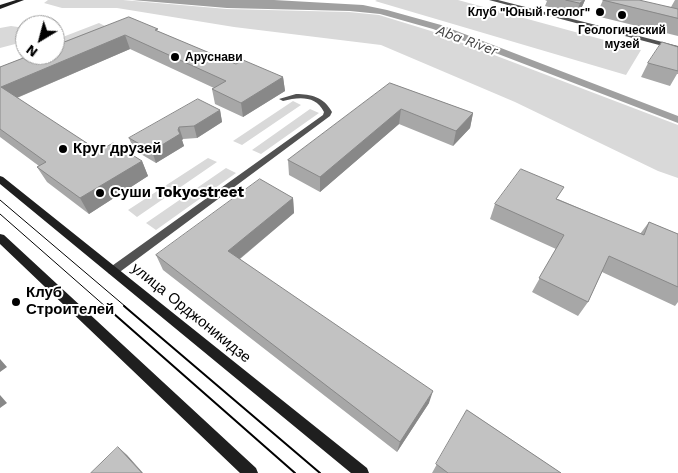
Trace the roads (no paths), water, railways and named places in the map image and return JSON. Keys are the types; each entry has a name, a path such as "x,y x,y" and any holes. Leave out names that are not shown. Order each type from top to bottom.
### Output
{"main road":[{"path":"0,7 21,0"},
{"name":"улица Орджоникидзе","path":"0,179 362,473"},
{"path":"0,238 251,473"}],"street":[{"path":"492,0 678,48"},
{"path":"112,271 326,116 328,112 324,105 311,98 296,96 283,98"}],"water":[{"name":"Aba River","path":"132,0 274,0 363,5 387,10 441,25 678,116 678,123 433,29 380,14 350,11 227,8"}],"tram line":[{"path":"0,200 126,307"},
{"path":"0,214 106,307"},
{"path":"105,306 295,473"},
{"path":"124,306 320,473"}],"place":[{"name":"Клуб \"Юный геолог\"","path":"600,12"},
{"name":"Геологический музей","path":"622,15"},
{"name":"Аруснави","path":"175,57"},
{"name":"Круг друзей","path":"63,149"},
{"name":"Суши Tokyostreet","path":"100,193"},
{"name":"Клуб Строителей","path":"16,302"}]}
